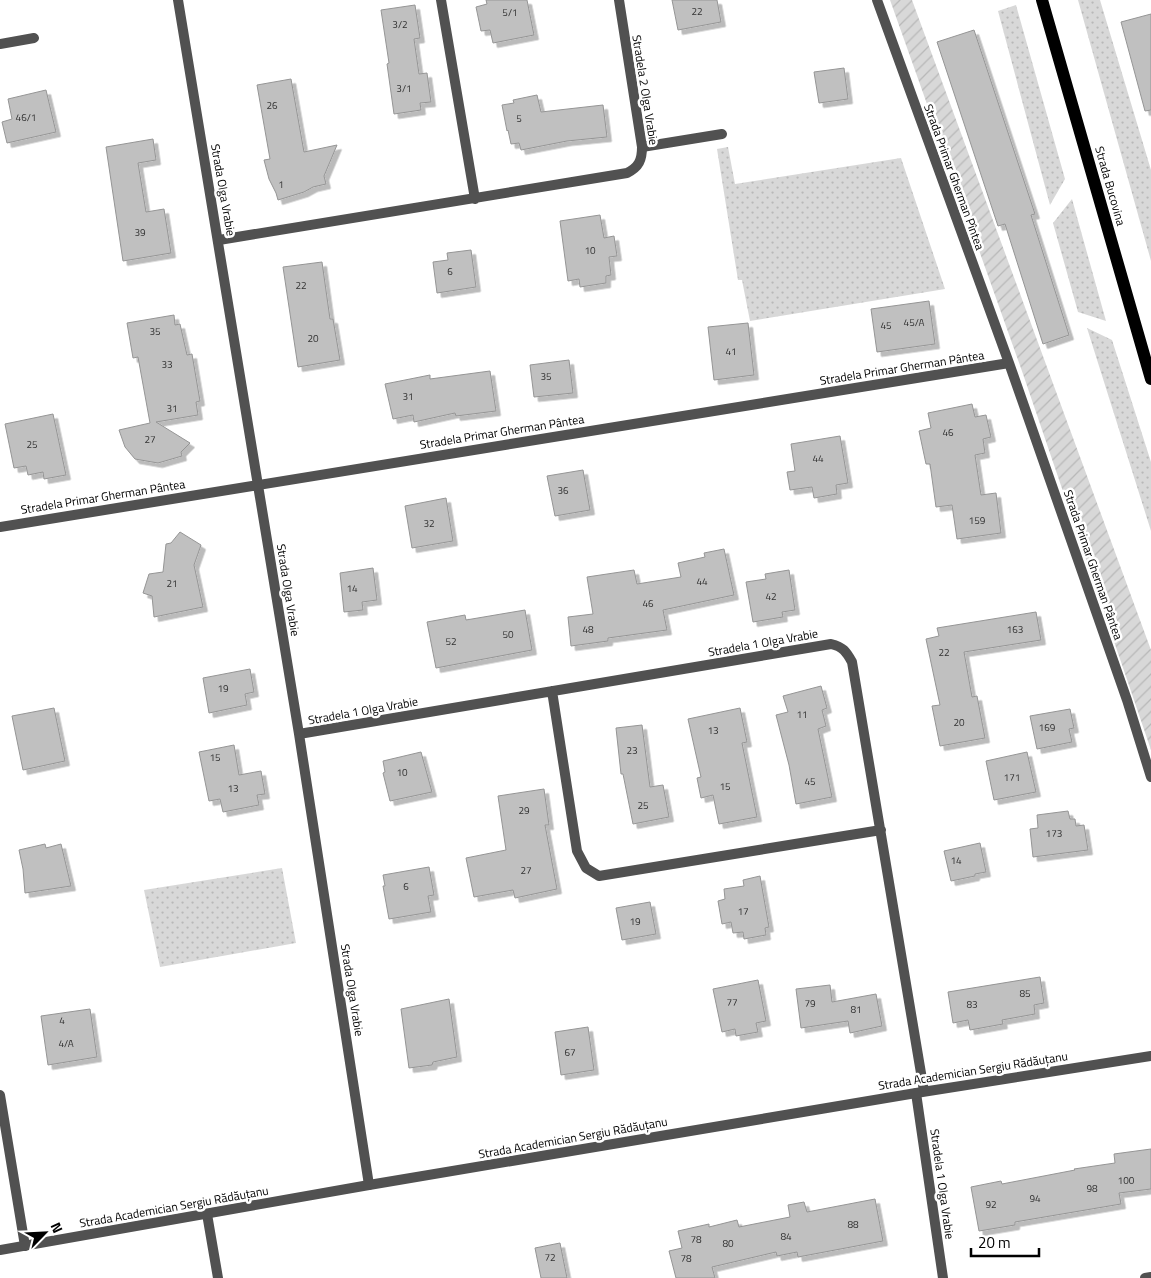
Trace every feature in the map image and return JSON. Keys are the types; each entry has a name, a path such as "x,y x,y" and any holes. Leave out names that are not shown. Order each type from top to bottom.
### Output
{"main road":[{"name":"Strada Bucovina","path":"1042,0 1151,379"}],"street":[{"name":"Strada Olga Vrabie","path":"178,0 299,734 369,1185"},
{"path":"441,0 475,199"},
{"name":"Stradela 2 Olga Vrabie","path":"219,240 628,173 639,164 642,156 642,147 619,0"},
{"name":"Strada Primar Gherman Pîntea","path":"876,0 1009,363"},
{"path":"0,44 34,38"},
{"path":"642,147 722,134"},
{"name":"Stradela Primar Gherman Pântea","path":"0,527 1009,363"},
{"name":"Strada Primar Gherman Pântea","path":"1009,363 1127,700 1151,777"},
{"name":"Stradela 1 Olga Vrabie","path":"299,734 831,644 846,650 852,662 881,830 920,1092 943,1278"},
{"path":"552,691 577,851 586,868 599,876 881,830"},
{"name":"Strada Academician Sergiu Rădăuțanu","path":"0,1250 369,1185 920,1092 1151,1056"},
{"path":"0,1096 25,1246"},
{"path":"207,1214 218,1278"},
{"path":"1145,1278 1151,1277"}],"shaded area":[{"path":"890,0 912,0 1151,650 1151,750 1023,374"},
{"path":"1078,0 1100,0 1151,170 1151,261"},
{"path":"1016,5 1065,179 1050,205 998,11"},
{"path":"728,147 735,184 901,158 945,289 750,321 742,280 738,280 717,149"},
{"path":"1072,199 1106,321 1078,312 1053,223"},
{"path":"1087,328 1112,340 1151,462 1151,531"},
{"path":"282,868 296,943 160,967 144,890"}],"building":[{"path":"486,0 527,0 534,35 493,43 490,30 481,31 476,7 487,4"},
{"path":"672,0 717,0 721,22 678,30"},
{"path":"415,5 420,38 414,39 419,74 427,73 431,102 420,103 421,110 394,114 381,10"},
{"path":"1151,14 1151,110 1145,111 1121,22"},
{"path":"974,30 1035,214 1031,215 1069,335 1043,344 1005,224 998,226 937,42"},
{"path":"844,68 848,99 819,103 814,72"},
{"path":"291,79 304,152 337,145 324,176 326,184 278,200 269,179 264,160 270,159 257,85"},
{"path":"46,90 56,132 7,143 2,122 12,119 8,99"},
{"path":"537,95 541,112 603,105 607,137 567,141 521,150 519,143 511,144 502,105 514,103 513,100"},
{"path":"153,139 156,160 138,163 146,212 164,209 171,253 123,261 106,147"},
{"path":"600,215 604,238 614,236 617,256 609,257 611,275 606,276 606,283 580,287 579,279 568,281 560,221"},
{"path":"471,250 476,287 437,293 433,262 448,260 447,253"},
{"path":"322,262 330,319 333,319 340,360 298,367 283,267"},
{"path":"929,301 935,344 877,352 871,309"},
{"path":"174,315 175,325 180,324 187,355 192,354 200,401 196,402 198,415 156,422 190,443 181,452 182,456 158,463 135,459 125,447 119,430 150,423 138,357 133,358 127,323"},
{"path":"748,323 754,375 714,380 708,327"},
{"path":"569,360 573,393 534,397 530,365"},
{"path":"490,371 496,411 456,416 455,413 414,422 413,415 393,419 385,384 430,375 430,379"},
{"path":"972,404 975,417 986,415 991,437 983,439 985,453 975,455 981,495 996,493 1001,533 957,539 952,505 936,507 930,464 926,464 919,431 931,428 928,413"},
{"path":"53,414 66,475 44,479 43,472 28,475 26,466 14,468 5,424"},
{"path":"840,436 848,483 836,485 837,494 814,498 812,487 790,490 787,472 795,471 791,444"},
{"path":"583,470 590,510 555,516 547,476"},
{"path":"446,498 453,541 412,548 405,506"},
{"path":"180,532 201,545 194,565 203,607 154,617 152,596 143,593 149,574 163,572 166,544 171,543"},
{"path":"724,549 734,595 663,610 667,630 608,638 608,641 571,646 568,617 593,614 587,577 634,570 637,584 681,577 678,563 705,557 704,553"},
{"path":"373,568 377,600 362,602 363,610 344,612 340,573"},
{"path":"789,570 795,610 782,612 783,617 753,622 746,582 766,579 765,574"},
{"path":"525,610 532,650 436,668 427,622 465,615 466,620"},
{"path":"1036,612 1041,640 964,652 972,697 977,696 985,738 940,746 932,706 940,705 926,639 939,636 937,628"},
{"path":"250,669 254,692 245,694 247,705 209,713 203,678"},
{"path":"821,686 827,708 822,710 826,726 818,729 832,797 796,804 789,765 776,715 788,712 783,696"},
{"path":"54,708 65,761 23,770 12,716"},
{"path":"740,708 747,742 742,743 757,817 719,824 713,795 701,798 697,778 701,777 688,719"},
{"path":"1070,709 1074,728 1069,729 1072,742 1037,749 1030,716"},
{"path":"642,725 650,787 663,785 669,817 633,824 623,774 621,774 616,728"},
{"path":"234,745 239,775 261,771 265,794 257,795 259,805 223,812 220,799 209,801 199,752"},
{"path":"421,752 432,792 390,801 383,773 385,772 383,761"},
{"path":"1027,752 1036,792 994,800 986,761"},
{"path":"544,789 549,825 545,825 557,889 515,898 513,890 474,897 466,858 506,850 498,796"},
{"path":"1068,811 1070,819 1075,819 1076,826 1084,825 1088,850 1033,857 1030,829 1038,828 1037,815"},
{"path":"980,843 986,872 951,881 944,851"},
{"path":"45,844 46,848 61,844 71,886 25,893 19,850"},
{"path":"429,867 434,895 428,896 431,912 389,919 383,875"},
{"path":"760,876 769,927 765,928 766,935 744,939 743,932 733,933 731,922 722,924 718,901 725,899 724,889 744,886 743,880"},
{"path":"650,902 656,934 622,940 616,908"},
{"path":"1040,977 1044,1003 1034,1005 1035,1014 1002,1020 1003,1024 970,1030 968,1020 953,1023 948,992"},
{"path":"758,980 766,1021 756,1023 758,1032 736,1036 735,1029 722,1032 713,989"},
{"path":"830,985 832,1002 876,994 882,1026 850,1033 848,1021 801,1028 796,989"},
{"path":"449,999 457,1057 433,1062 432,1065 409,1068 401,1009"},
{"path":"90,1009 97,1057 48,1065 41,1016"},
{"path":"588,1027 594,1070 561,1075 555,1032"},
{"path":"1151,1149 1151,1189 1119,1193 1121,1204 1015,1222 1015,1225 979,1231 971,1187 1001,1181 1002,1184 1074,1169 1115,1163 1114,1154"},
{"path":"875,1199 883,1241 798,1257 797,1252 777,1256 776,1252 712,1267 715,1278 676,1278 669,1251 682,1248 678,1231 709,1224 709,1227 737,1220 739,1227 790,1217 788,1205 804,1202 807,1212"},
{"path":"560,1243 567,1278 541,1278 535,1248"}]}
